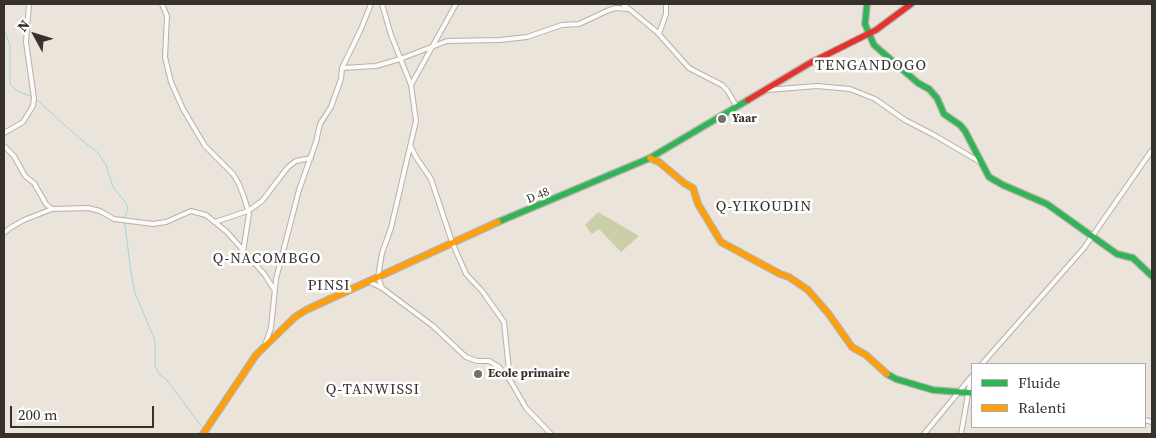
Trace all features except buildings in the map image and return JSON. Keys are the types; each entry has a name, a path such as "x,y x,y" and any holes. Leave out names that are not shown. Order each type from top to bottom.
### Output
{"street":[{"path":"4,133 22,122 33,106 34,98 26,42 28,4"},
{"path":"162,4 167,16 165,57 171,82 183,108 205,146 225,164 239,184 248,211 243,252"},
{"path":"264,347 272,328 276,279 320,124 331,107 341,79 342,68 371,4"},
{"path":"382,4 400,59 411,85 416,122 391,228 382,253 378,277 382,288"},
{"path":"411,85 456,4"},
{"path":"623,4 658,34 689,68 722,85 727,90 736,107"},
{"path":"658,34 666,14 666,4"},
{"path":"867,4 865,24 874,45 918,83 929,90 937,98 944,114 960,124 989,177 1046,204 1117,254 1133,258 1152,276"},
{"name":"D 48","path":"203,434 250,363 295,317 316,305 452,242 650,158 810,63 869,33 911,4"},
{"path":"342,68 376,66 447,41 500,40 527,37 562,25 579,24 609,10 627,8"},
{"path":"763,91 816,86 850,90 875,99 905,120 980,162"},
{"path":"4,146 14,156 25,176 34,183 46,204 52,208"},
{"path":"411,147 432,179 452,242 466,274 482,291 504,322 510,380"},
{"path":"983,363 1092,237 1152,150"},
{"path":"216,222 248,211 262,201 288,167 296,161 311,158"},
{"path":"650,158 659,162 693,188 698,204 721,242 789,277 808,290 828,313 852,347 866,355 887,374 896,379 933,390 970,393 960,434"},
{"path":"4,234 24,220 52,208 88,208 100,211 114,219 154,224 166,222 191,211 206,215 227,232 265,275 275,290"},
{"path":"368,281 382,288 433,326 466,357 477,361 489,361 499,367 510,380 526,408 551,434"},
{"path":"924,434 971,377"}],"green space":[{"path":"598,212 639,236 621,252 599,229 592,234 585,225"}],"waterway":[{"path":"4,30 10,45 10,84 17,91 33,97"},
{"path":"36,99 97,152 106,165 113,187 126,203 128,209 124,218 131,272 135,293 155,340 155,366 159,374 167,380 205,429"}],"traffic: fast":[{"path":"867,4 865,24 874,45 918,83 929,89 937,98 944,114 960,125 965,131 989,177 1047,204 1117,254 1133,258 1152,276"},
{"path":"498,222 650,158 748,100"},
{"path":"887,374 896,379 933,390 971,393"}],"traffic: slow":[{"path":"650,158 659,162 693,188 698,204 721,242 789,277 808,290 828,313 852,347 866,355 887,374"},
{"path":"203,434 256,355 295,317 306,310 498,222"}],"traffic: jam":[{"path":"748,100 810,63 876,30 911,4"}],"place":[{"name":"Yaar","path":"722,119"},
{"name":"Ecole primaire","path":"478,374"}],"district":[{"name":"TENGANDOGO","path":"871,66"},
{"name":"Q-YIKOUDIN","path":"764,207"},
{"name":"Q-NACOMBGO","path":"267,259"},
{"name":"PINSI","path":"329,286"},
{"name":"Q-TANWISSI","path":"373,390"}]}
